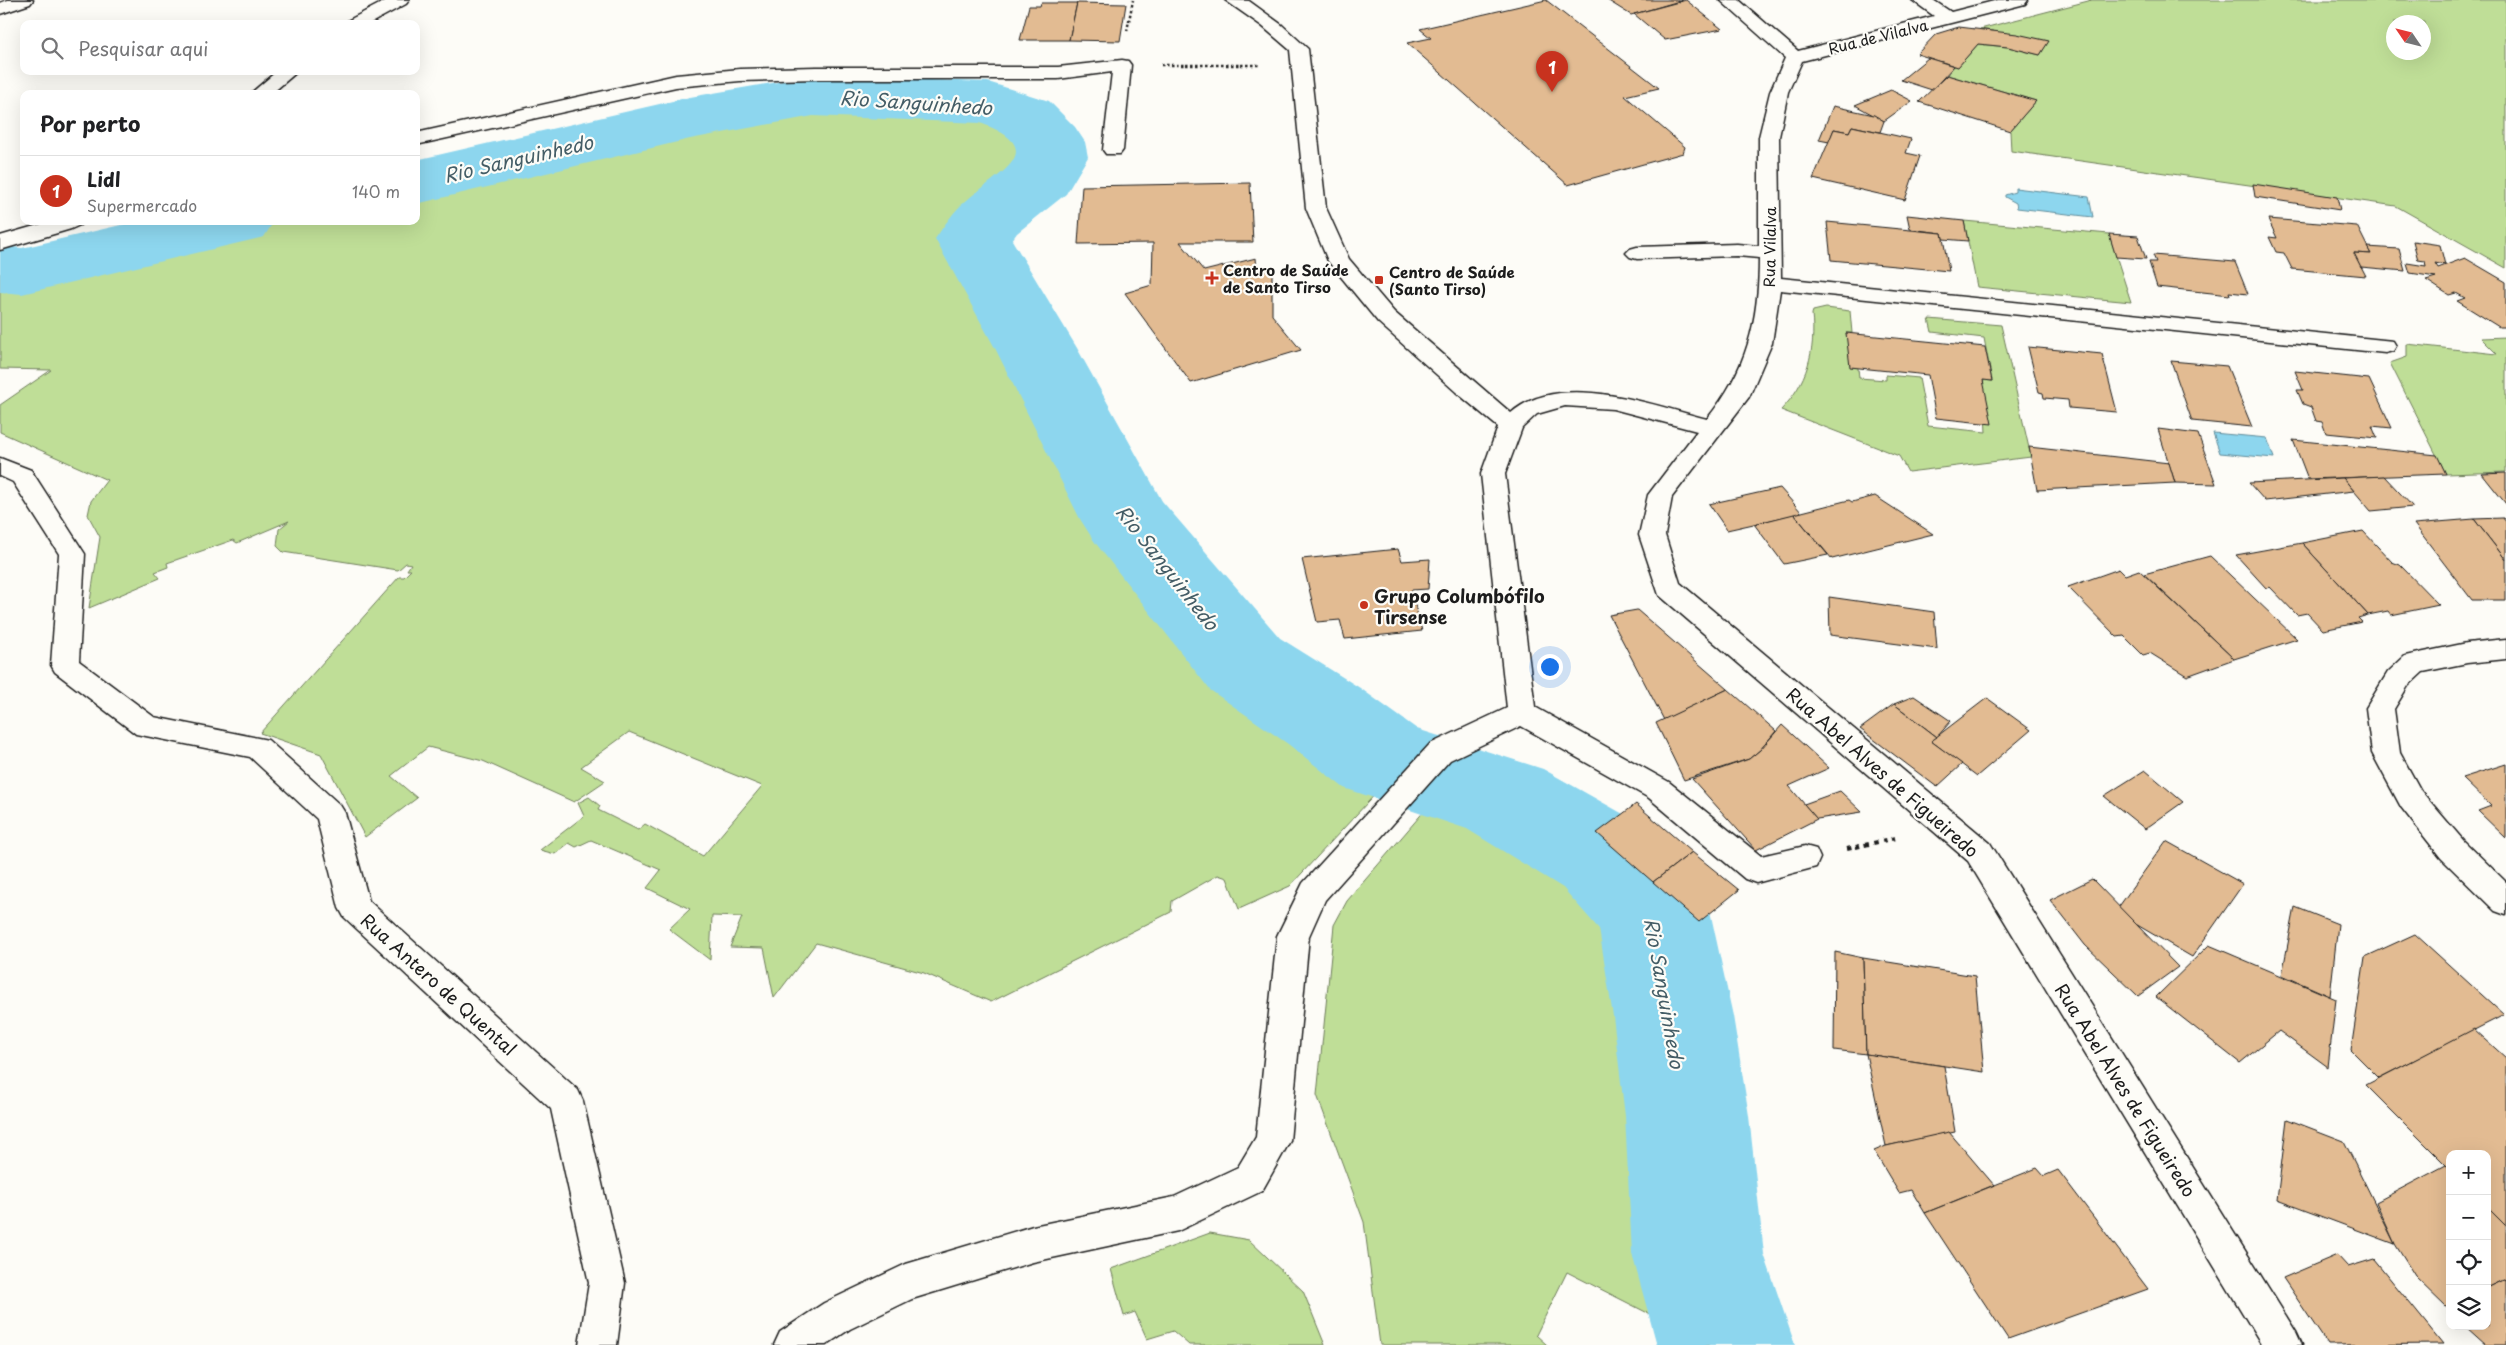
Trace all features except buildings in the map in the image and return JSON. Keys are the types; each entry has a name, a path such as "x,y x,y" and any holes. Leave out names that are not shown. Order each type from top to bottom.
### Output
{"street":[{"path":"0,9 24,0"},
{"path":"362,20 400,0"},
{"path":"1234,0 1247,6 1277,28 1299,49 1316,208 1340,261 1386,317 1464,387 1512,425"},
{"path":"1729,0 1795,57"},
{"path":"1921,0 1948,18"},
{"name":"Rua de Vilalva","path":"1795,57 2019,0"},
{"name":"Rua Vilalva","path":"1713,428 1737,396 1761,343 1770,283 1769,138 1779,92 1795,57"},
{"path":"420,138 676,81 740,75 816,73 1058,73 1122,65 1112,150"},
{"path":"264,90 284,75"},
{"path":"4,239 54,229 64,225"},
{"path":"1636,253 1737,250 1770,253"},
{"path":"1770,283 2385,346"},
{"path":"1522,712 1492,474 1512,425 1530,409 1564,399 1613,402 1713,428"},
{"name":"Rua Abel Alves de Figueiredo","path":"1713,428 1660,494 1652,535 1668,588 1979,852 2284,1345"},
{"name":"Rua Antero de Quental","path":"0,466 22,476 72,554 65,664 146,726 258,748 330,813 355,908 566,1100 607,1283 598,1345"},
{"path":"2506,649 2467,653 2415,663 2398,679 2380,708 2386,753 2411,798 2452,849 2506,902"},
{"path":"793,1345 837,1316 906,1282 1033,1244 1178,1214 1250,1179 1273,1141 1293,936 1314,892 1440,752 1522,712"},
{"path":"1522,712 1659,790 1756,870 1805,858"}],"path":[{"path":"1122,65 1300,65"},
{"path":"1805,858 1948,826"}],"green space":[{"path":"2092,0 2506,0 2506,268 2396,206 2011,151 2010,131 2036,101 1947,75 1954,66 1958,67 1978,44 2008,47 2040,55 2048,41 1980,29"},
{"path":"815,100 967,106 1010,115 1037,138 1044,154 1033,176 985,213 961,239 1115,523 1237,670 1371,765 1394,774 1290,886 1239,909 1227,878 1218,875 1172,901 1171,912 991,1002 924,973 816,943 774,998 764,948 730,947 742,917 712,916 710,960 669,929 690,909 647,888 661,870 591,840 576,847 569,843 555,854 540,850 584,816 578,803 589,797 600,806 598,810 638,830 645,824 703,856 762,786 629,732 581,767 605,781 574,802 483,761 428,747 391,776 417,798 365,837 321,754 260,733 399,577 404,577 411,570 407,570 411,564 406,563 398,570 283,552 277,546 279,529 289,521 237,543 233,540 167,563 168,567 155,572 160,578 89,608 100,537 88,515 91,501 107,480 0,432 0,405 51,370 0,369 0,273 30,274 246,225 420,225 420,185 690,124"},
{"path":"1964,221 2109,234 2131,302 1977,287"},
{"path":"1826,308 1850,311 1852,333 1846,333 1858,368 1859,378 1886,380 1886,375 1919,378 1928,426 1986,432 1983,380 1992,381 1984,338 1932,332 1929,319 2001,325 2031,457 1908,472 1899,456 1781,410 1797,389 1808,366 1811,354 1813,311"},
{"path":"2506,337 2506,472 2446,474 2390,363 2407,357 2407,344 2497,354 2481,338"},
{"path":"1444,788 1500,808 1587,860 1641,918 1673,1107 1681,1244 1709,1345 1695,1345 1691,1335 1567,1272 1536,1335 1547,1345 1380,1345 1364,1222 1317,1095 1334,925 1347,901"},
{"path":"1210,1233 1249,1240 1303,1291 1325,1345 1189,1345 1173,1331 1147,1339 1135,1312 1124,1316 1111,1269"}],"water":[{"path":"2015,188 2089,197 2093,217 2017,208 2016,203 2005,197 2005,195 2015,192"},
{"path":"2213,433 2267,438 2274,458 2220,453"}],"waterway":[{"name":"Rio Sanguinhedo","path":"420,181 690,118 813,96 988,103 1025,116 1050,142 1052,157 1040,179 991,217 973,239 1036,348 1126,519 1245,664 1324,716 1381,759 1505,799 1602,856 1653,911 1673,1016 1687,1116 1698,1254 1726,1345"},
{"name":"Rio Sanguinhedo","path":"0,269 22,271 220,225"}],"place":[{"name":"Lidl","path":"1552,92"},
{"name":"Centro de Saúde de Santo Tirso","path":"1212,278"},
{"name":"Centro de Saúde (Santo Tirso)","path":"1379,280"},
{"name":"Grupo Columbófilo Tirsense","path":"1364,605"}]}
